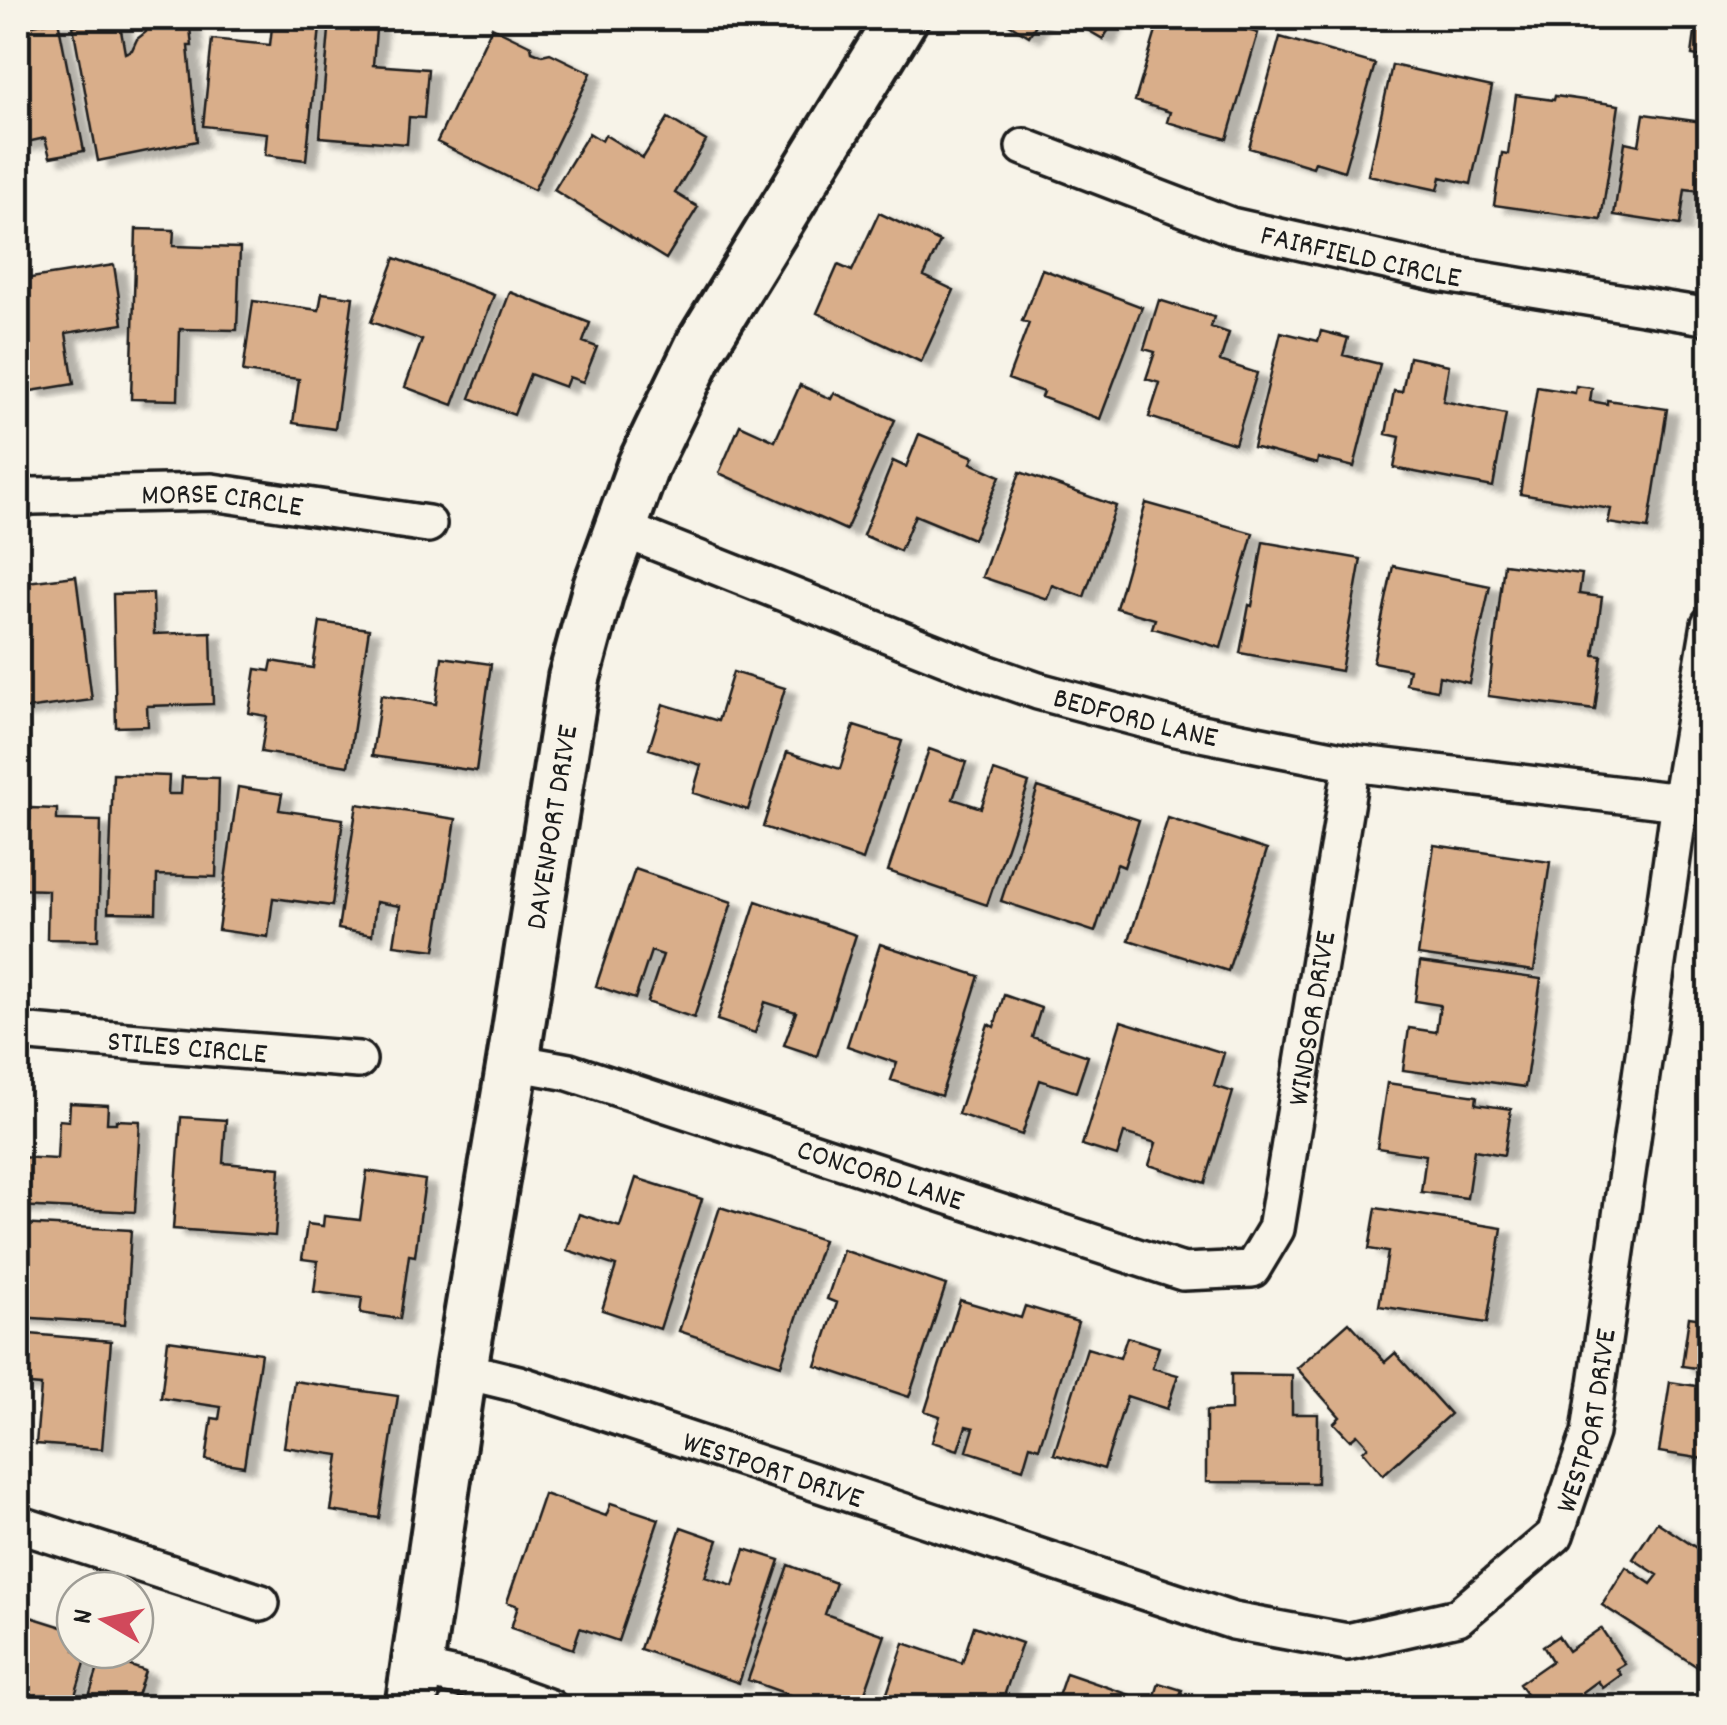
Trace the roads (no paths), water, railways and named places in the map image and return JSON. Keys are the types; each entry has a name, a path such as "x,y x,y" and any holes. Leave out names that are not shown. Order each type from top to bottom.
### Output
{"street":[{"name":"DAVENPORT DRIVE","path":"414,1688 461,1370 574,678 598,590 643,466 702,344 902,18"},
{"name":"FAIRFIELD CIRCLE","path":"1024,148 1230,226 1439,273 1710,317"},
{"name":"MORSE CIRCLE","path":"18,499 212,492 428,524"},
{"name":"BEDFORD LANE","path":"620,528 986,673 1176,728 1352,763 1680,802"},
{"name":"WESTPORT DRIVE","path":"461,1370 518,1384 1232,1621 1347,1642 1458,1617 1555,1535 1590,1433 1680,802 1710,624"},
{"name":"WINDSOR DRIVE","path":"1252,1269 1276,1229 1352,763"},
{"name":"STILES CIRCLE","path":"18,1032 358,1060"},
{"name":"CONCORD LANE","path":"513,1062 569,1072 1183,1272 1252,1269"},
{"path":"18,1524 261,1603"},
{"path":"414,1688 475,1681 550,1708"}]}
